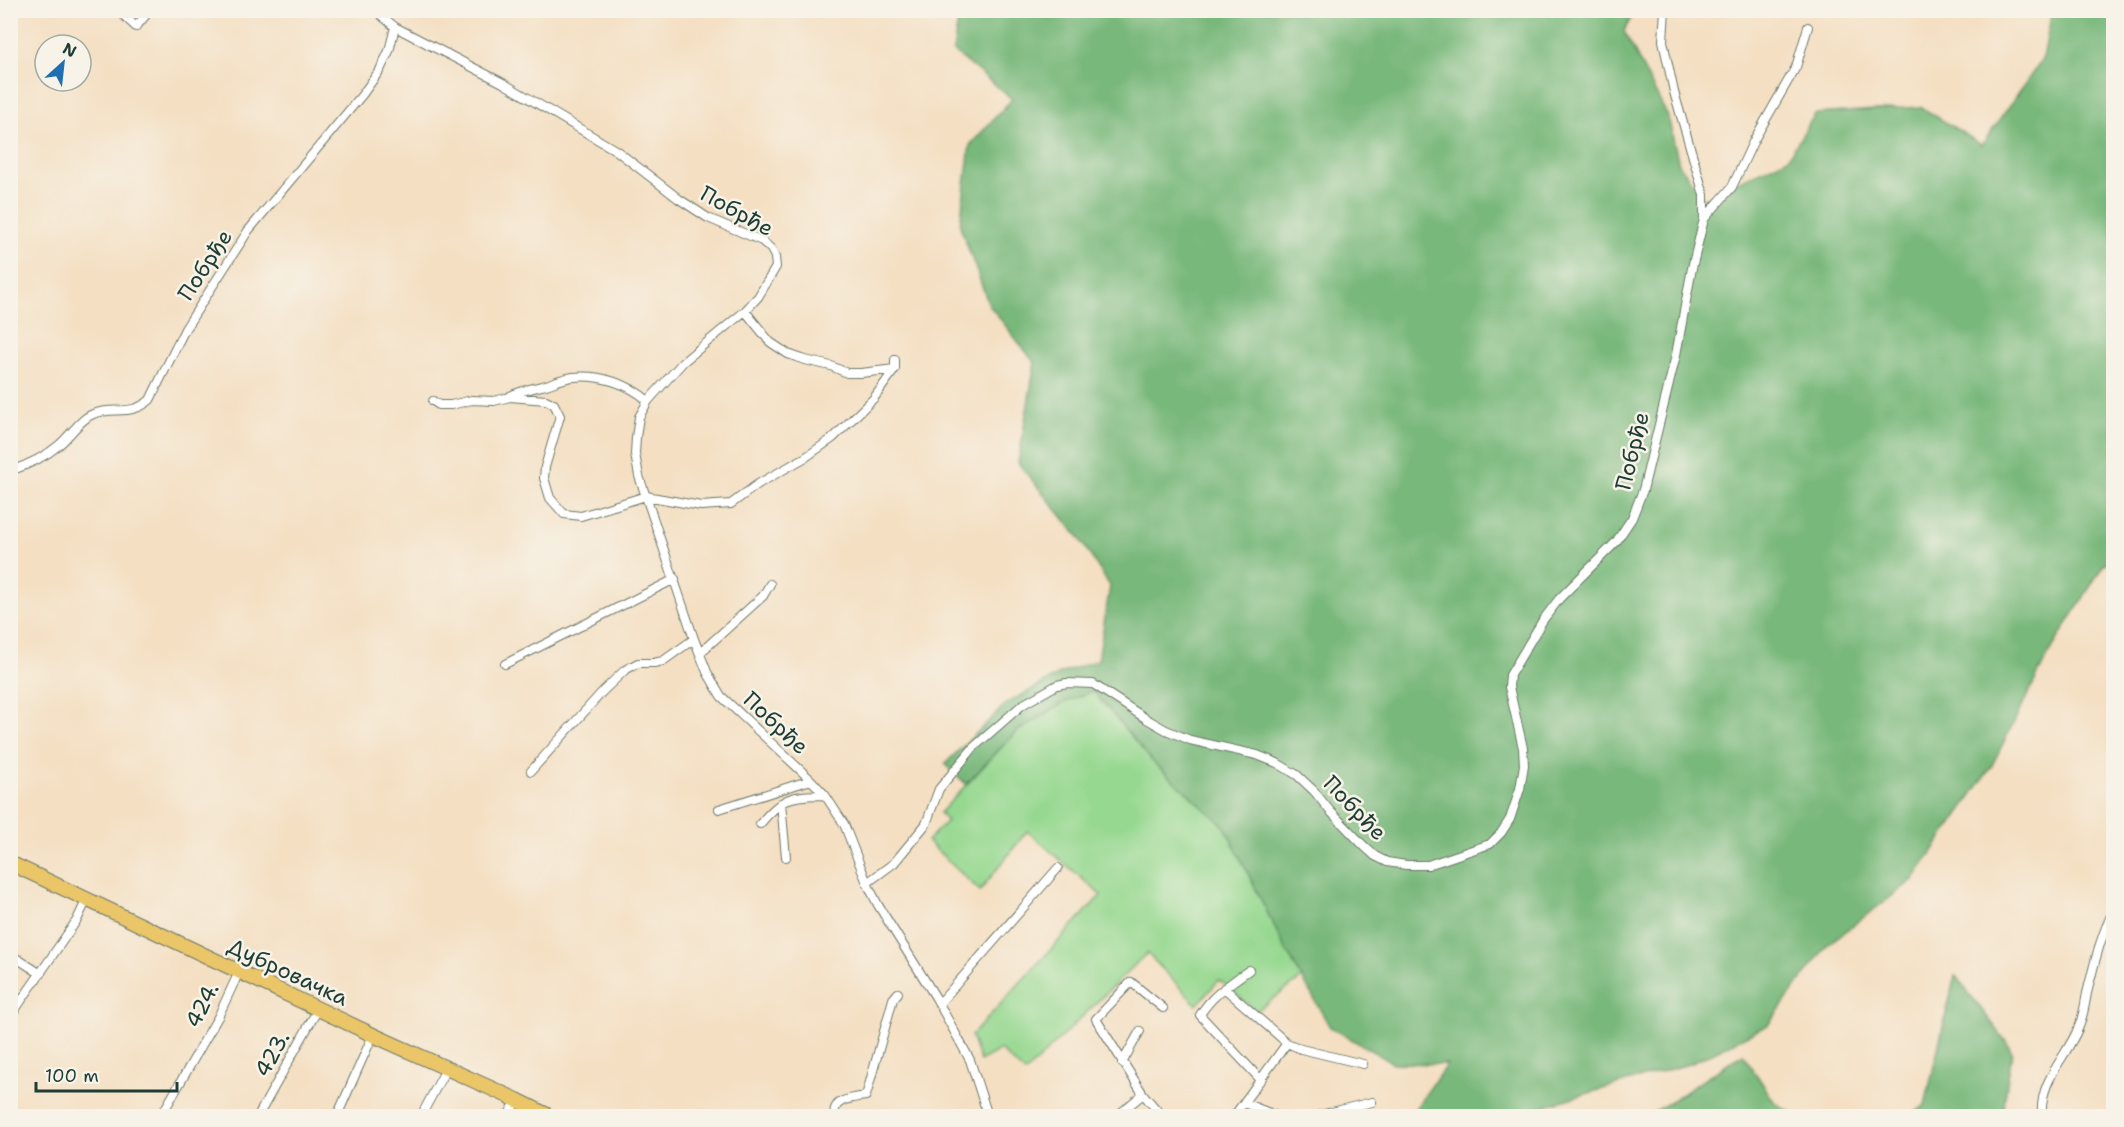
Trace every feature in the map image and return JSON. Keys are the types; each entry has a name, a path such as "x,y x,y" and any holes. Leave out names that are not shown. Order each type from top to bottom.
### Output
{"main road":[{"name":"Дубровачка","path":"10,863 318,1010 549,1116"}],"street":[{"path":"118,10 136,27 150,10"},
{"name":"Побрђе","path":"375,10 395,27 503,82 608,145 708,218 762,241 771,249 776,267 766,286 745,311 683,362 648,401 639,417 635,454 646,496 707,672 721,696 811,780 825,795 844,824 867,884 878,905 939,1004 970,1060 988,1116"},
{"path":"1665,10 1663,41 1674,92 1704,195 1704,219"},
{"name":"Побрђе","path":"10,471 26,466 52,450 90,415 141,408 150,400 185,330 248,231 362,95 380,70 395,27"},
{"path":"1704,219 1732,186 1754,140 1796,67 1808,27"},
{"name":"Побрђе","path":"867,884 894,863 926,824 939,789 974,747 1022,705 1067,683 1093,684 1145,718 1190,740 1257,755 1277,763 1297,775 1364,846 1387,862 1428,865 1490,844 1501,832 1515,806 1524,765 1523,748 1509,687 1510,675 1543,620 1559,599 1616,542 1632,518 1643,490 1676,355 1704,219"},
{"path":"510,397 546,400 554,404 558,411 560,416 544,467 544,478 550,498 564,514 581,516 646,496 701,506 732,504 758,483 806,457 833,438 874,398 895,364 861,373 847,373 831,366 796,357 780,350 770,342 745,311"},
{"path":"433,401 439,405 451,405 472,400 494,401 510,397 521,391 579,376 598,378 626,386 648,401"},
{"path":"506,664 675,579"},
{"path":"701,652 763,596 770,584"},
{"path":"531,771 625,670 638,663 661,662 694,639"},
{"path":"719,809 811,780"},
{"path":"760,824 771,810 793,796 825,795"},
{"path":"781,803 786,857"},
{"path":"939,1004 1058,868"},
{"path":"10,1017 77,920 87,899"},
{"path":"2043,1116 2044,1092 2051,1074 2080,1026 2093,970 2114,910"},
{"path":"10,954 41,974"},
{"path":"1249,969 1224,988 1204,1007 1200,1015 1261,1080"},
{"name":"424.","path":"161,1116 218,1017 239,972"},
{"path":"1162,1116 1143,1094 1096,1019 1131,982 1163,1008"},
{"path":"1224,988 1287,1043 1301,1049 1363,1064"},
{"path":"835,1116 833,1111 837,1104 866,1096 893,999 898,993"},
{"name":"423.","path":"258,1116 318,1010"},
{"path":"1122,1063 1140,1031"},
{"path":"337,1116 373,1035"},
{"path":"1234,1116 1287,1043"},
{"path":"421,1116 446,1069"},
{"path":"1117,1116 1143,1094"},
{"path":"508,1116 517,1100"},
{"path":"1316,1116 1372,1102"},
{"path":"1244,1103 1277,1116"}],"green space":[{"path":"964,11 1635,11 1624,31 1668,117 1679,164 1703,199 1788,158 1815,114 1921,107 1982,145 2043,58 2052,11 2113,11 2113,561 2104,564 2048,655 1991,767 1913,880 1827,945 1768,1025 1692,1063 1515,1116 1410,1116 1447,1064 1393,1063 1330,1027 1285,948 1225,827 1153,762 1093,691 1063,703 1016,732 966,784 945,764 1007,703 1062,673 1098,660 1110,586 1078,536 1018,463 1035,363 989,305 960,226 970,145 1012,99 953,51 959,14"},
{"path":"1093,690 1153,762 1225,827 1302,978 1256,1011 1219,980 1197,1005 1147,953 1025,1073 1000,1050 980,1061 971,1036 1101,895 1027,831 980,891 927,841 947,821 940,813 1016,732 1063,703"},
{"path":"1955,975 2012,1052 2002,1116 1911,1116 1925,1105"},
{"path":"1743,1054 1775,1103 1797,1116 1648,1116"}]}
